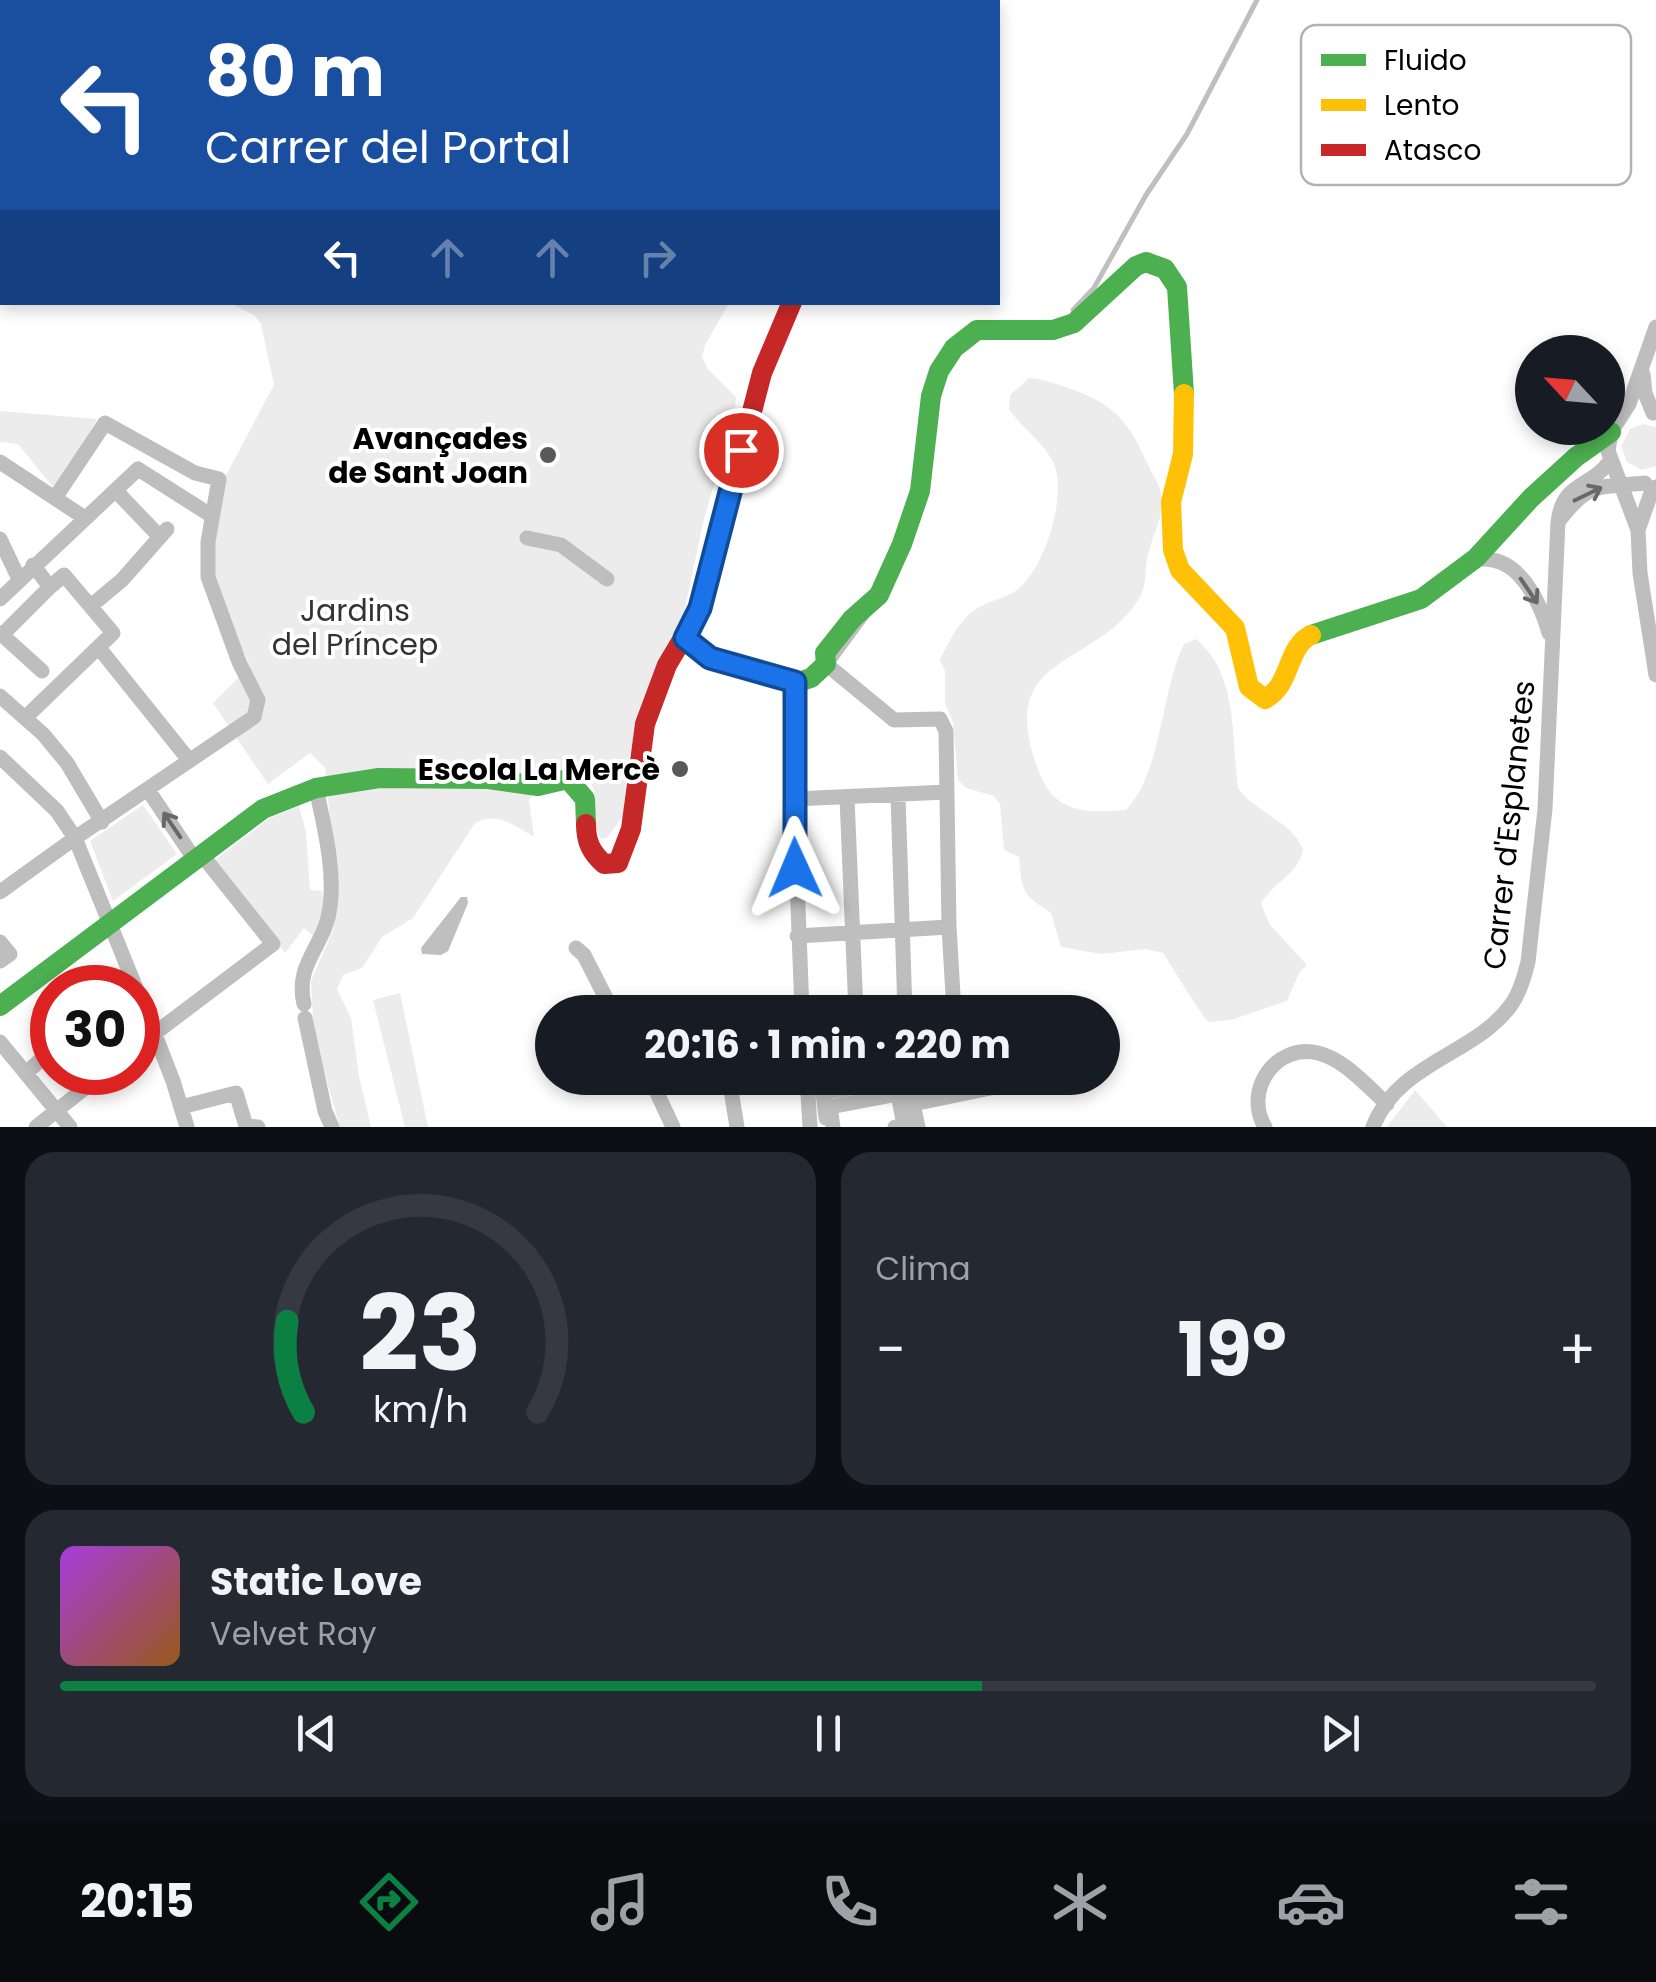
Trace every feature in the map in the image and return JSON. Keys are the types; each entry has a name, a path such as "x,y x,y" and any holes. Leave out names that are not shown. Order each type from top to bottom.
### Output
{"street":[{"path":"953,995 946,731 940,719 894,720 826,664 825,653 852,619 879,595 902,544 920,491 931,396 939,371 954,348 977,330 1062,328 1074,323 1136,266 1146,262 1166,268 1177,288 1185,411 1183,454 1171,502 1173,550 1180,570 1235,628 1249,688 1265,698 1281,688 1304,637 1421,599 1476,558 1531,498 1592,445"},
{"path":"0,1006 263,810 316,788 379,778 488,780 538,786 568,780 587,798 585,836 592,856 604,864 618,862 631,829 645,724 667,665 700,608 762,373 791,305"},
{"path":"1625,410 1656,327"},
{"path":"1625,419 1632,414 1654,413 1643,384 1644,359"},
{"path":"0,892 254,717 258,700 239,662 208,576 219,479 195,472 105,423 55,498"},
{"path":"1612,445 1611,461 1638,530 1640,574 1656,675"},
{"path":"1576,457 1600,454 1628,480 1652,484"},
{"path":"1558,522 1569,492 1603,472 1611,461"},
{"path":"0,462 85,518"},
{"path":"0,600 138,468 212,516"},
{"path":"1558,522 1574,500 1597,487 1652,484"},
{"path":"1638,530 1652,484"},
{"path":"92,605 122,580 164,533 116,491"},
{"name":"Carrer d'Esplanetes","path":"1373,1127 1387,1104 1413,1076 1509,1008 1521,986 1528,962 1545,809 1558,522"},
{"path":"527,538 561,545 608,580"},
{"path":"0,539 19,579"},
{"path":"1476,558 1501,562 1519,576 1544,614 1554,651"},
{"path":"33,565 50,587"},
{"path":"26,716 113,634 64,575 1,634 42,671"},
{"path":"685,638 710,658 795,682 811,678 826,664"},
{"path":"98,648 189,760"},
{"path":"795,682 794,799 801,995"},
{"path":"0,696 26,716 66,763 102,822"},
{"path":"0,757 57,811 75,838 125,965"},
{"path":"0,783 15,769"},
{"path":"316,788 327,846 331,904 328,921 300,977 325,1111 332,1127"},
{"path":"148,790 273,944 160,1027"},
{"path":"794,799 946,792"},
{"path":"57,811 86,796"},
{"path":"898,796 905,995"},
{"path":"847,798 855,995"},
{"path":"797,936 949,927"},
{"path":"0,942 10,954 0,961"},
{"path":"576,948 604,995"},
{"path":"0,1042 70,1127"},
{"path":"160,1046 187,1127"},
{"path":"1265,1127 1256,1103 1267,1071 1288,1054 1300,1051 1334,1059 1387,1104"},
{"path":"181,1108 236,1093 246,1126 258,1126"},
{"path":"830,1127 830,1107 898,1094 904,1126 895,1127"},
{"path":"36,1127 78,1095"},
{"path":"658,1095 673,1127"},
{"path":"732,1095 737,1127"},
{"path":"810,1127 812,1095"},
{"path":"815,1095 830,1127"},
{"path":"910,1095 918,1127"},
{"path":"913,1104 955,1095"}],"green space":[{"name":"Jardins del Príncep","path":"234,305 728,305 702,357 708,369 736,397 735,410 703,523 684,613 653,675 629,756 623,816 607,838 601,839 596,829 591,784 570,768 547,773 529,800 534,837 498,819 475,823 413,918 382,937 362,968 343,975 337,989 351,1018 371,1127 340,1127 314,1037 311,981 333,930 338,898 325,768 310,753 268,784 213,703 250,666 220,602 212,563 225,477 274,385 261,324 255,316"},
{"path":"1029,378 1083,393 1118,416 1158,484 1162,502 1140,597 1121,621 1099,639 1054,667 1038,684 1028,707 1029,737 1042,779 1066,805 1088,811 1126,810 1147,774 1184,644 1196,639 1220,670 1226,689 1238,788 1283,824 1303,850 1296,866 1261,904 1270,925 1307,965 1299,973 1287,1001 1231,1020 1209,1022 1163,953 1145,949 1101,954 1061,947 1051,913 1025,891 1019,857 1004,850 1000,804 994,796 966,788 958,780 953,722 945,703 945,671 940,660 967,616 1013,593 1027,580 1044,549 1056,511 1058,492 1053,462 1009,409 1010,395"},
{"path":"0,411 97,419 57,492 18,444 0,442"},
{"path":"1643,424 1656,427 1656,466 1642,470 1627,462 1621,446 1625,445 1630,429"},
{"path":"143,805 177,854 113,901 90,841"},
{"path":"299,806 306,832 310,890 322,891 325,914 313,936 304,928 285,953 214,861 270,818"},
{"path":"400,993 428,1127 405,1127 373,1000"},
{"path":"1415,1090 1447,1127 1387,1127"}],"shaded area":[{"path":"461,897 467,897 468,903 448,951 441,955 422,954 421,948"}],"waterway":[{"path":"1073,310 1094,288 1146,195 1187,134 1257,0"},
{"path":"834,661 867,616"}],"traffic: fast":[{"path":"795,683 811,678 826,664 825,653 852,619 879,595 920,491 931,396 939,371 954,348 977,330 1053,330 1074,323 1136,266 1146,262 1165,269 1177,287 1184,394"},
{"path":"1311,635 1421,599 1476,558 1531,498 1593,445"},
{"path":"0,1006 263,809 316,788 379,778 488,779 538,786 568,779 585,799 586,824"}],"traffic: slow":[{"path":"1184,394 1183,454 1171,502 1173,550 1180,570 1235,628 1249,687 1265,699 1280,685 1297,648 1311,635"}],"traffic: jam":[{"path":"586,824 588,841 596,855 604,864 618,863 631,829 645,724 667,665 701,608 762,373 791,305"}],"place":[{"name":"Avançades de Sant Joan","path":"548,455"},
{"name":"Escola La Mercè","path":"680,769"}],"route":[{"path":"741,450 700,608 685,638 710,658 795,682 795,868"}]}
